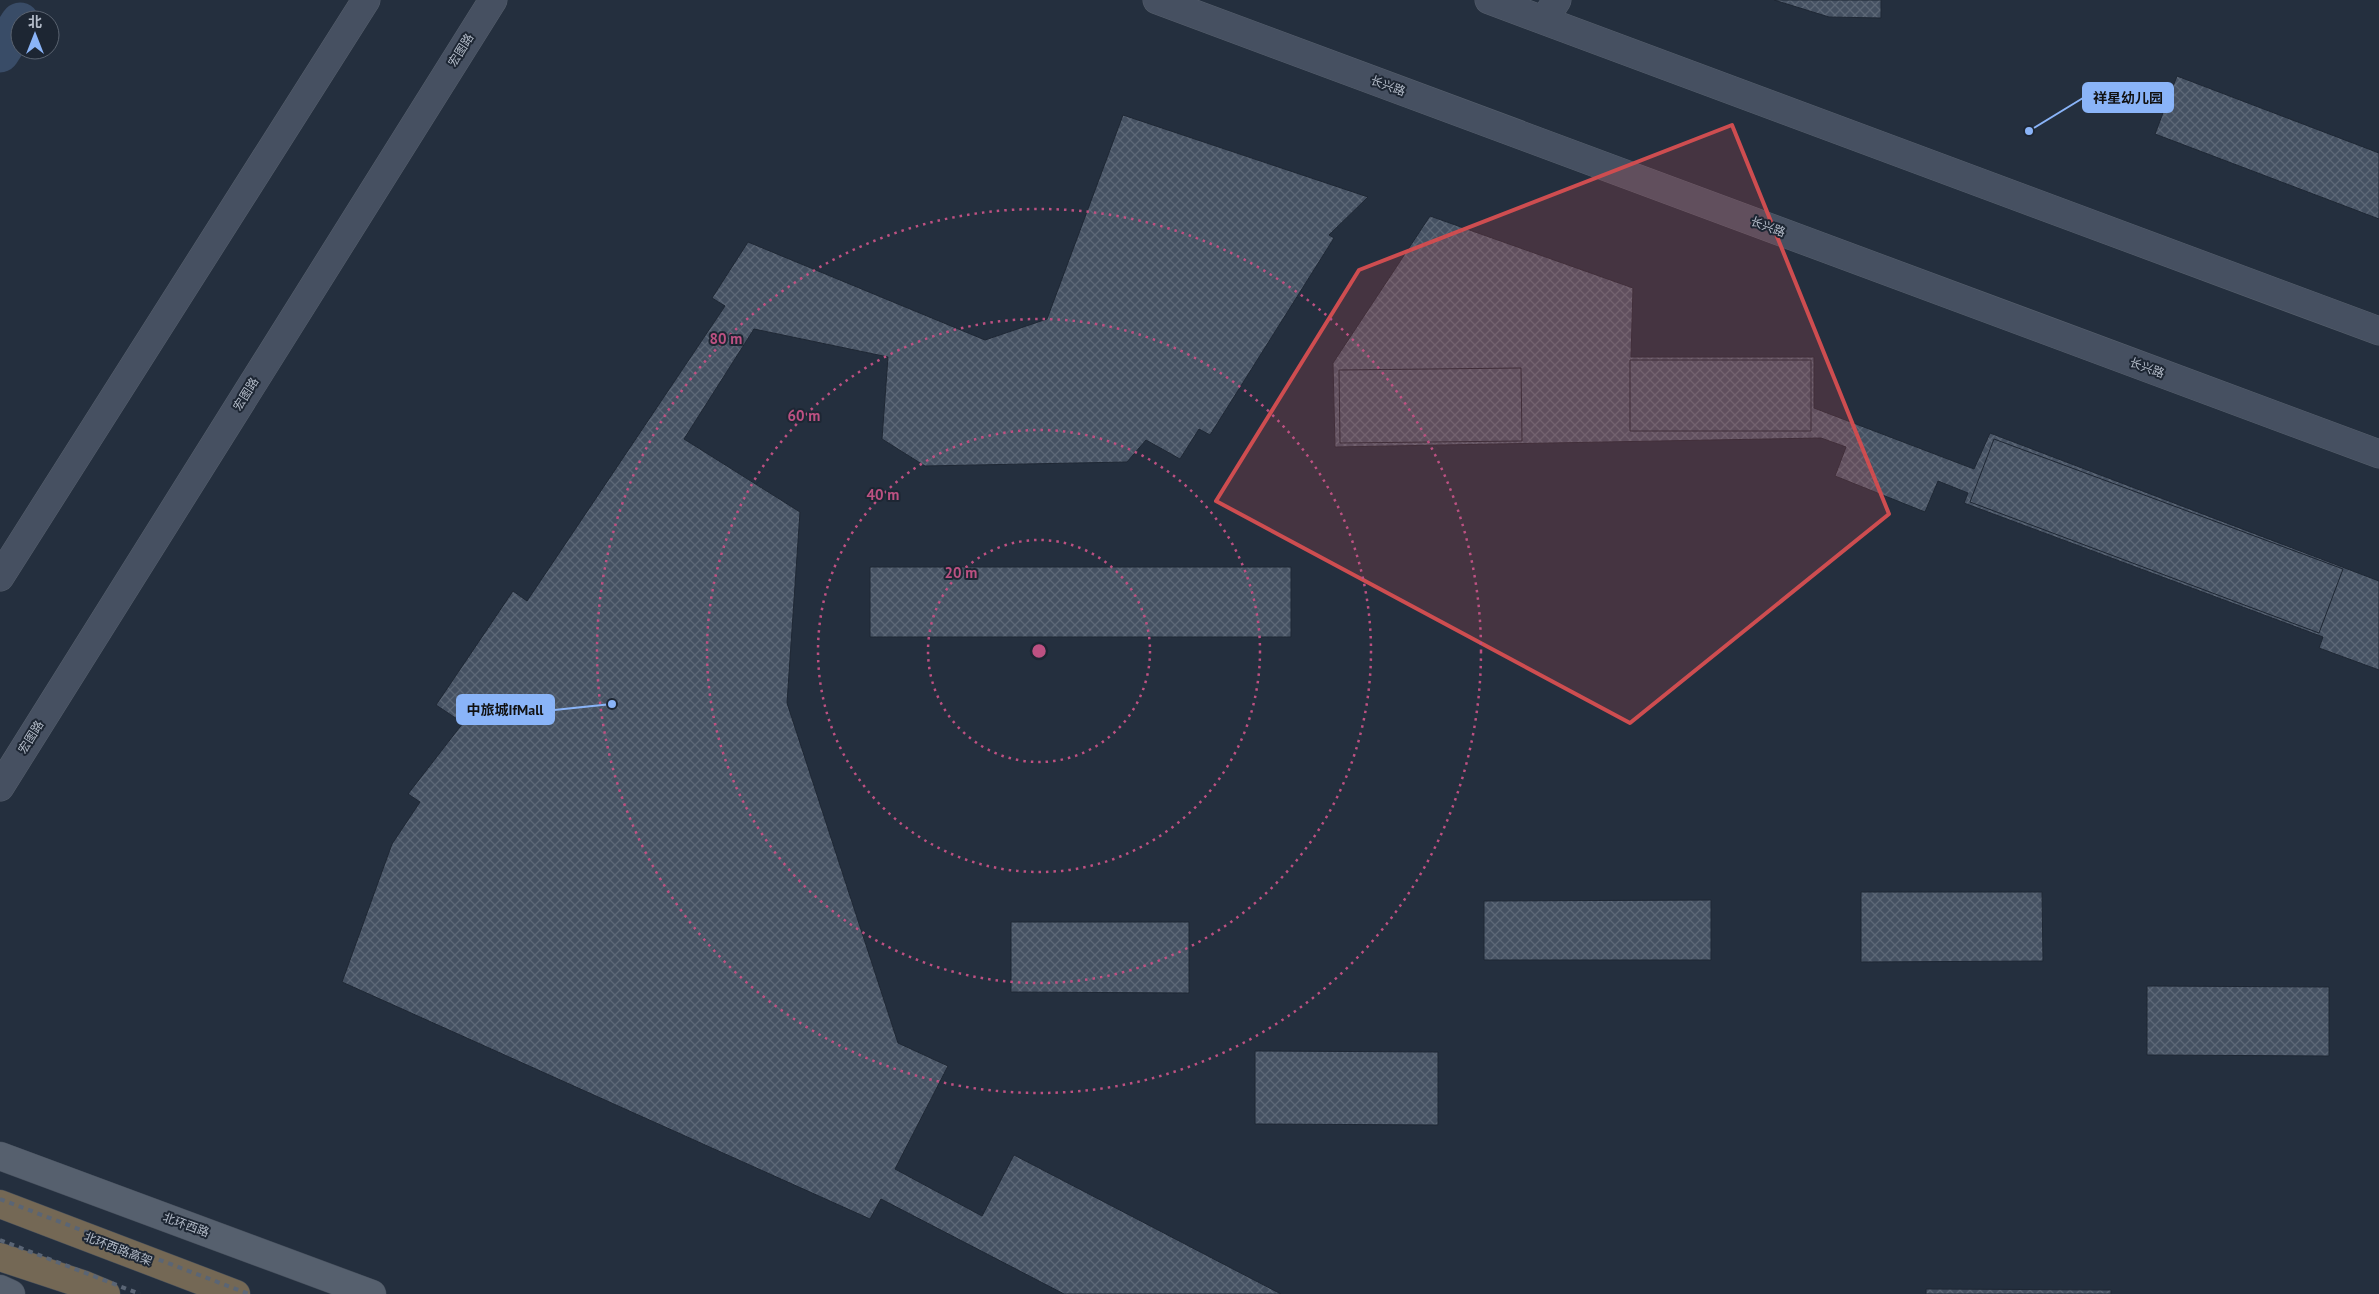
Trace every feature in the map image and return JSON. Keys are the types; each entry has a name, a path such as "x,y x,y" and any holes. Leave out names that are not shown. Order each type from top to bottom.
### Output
{"highway":[{"name":"北环西路高架","path":"0,1204 236,1294"},
{"path":"0,1257 82,1284 106,1294"}],"main road":[{"path":"0,577 366,0"},
{"name":"宏图路","path":"0,787 493,0"},
{"name":"长兴路","path":"1157,0 2379,454"},
{"path":"1490,0 1551,10 2379,332"},
{"name":"北环西路","path":"0,1156 372,1294"},
{"path":"0,1289 11,1294"}],"highlighted area":[{"path":"1732,125 1889,514 1630,723 1216,501 1359,270"}],"building":[{"path":"1774,0 1881,0 1881,18 1829,17"},
{"path":"2177,76 2379,153 2379,219 2155,134"},
{"path":"1123,115 1368,197 1329,235 1334,238 1210,435 1199,429 1180,459 1146,440 1127,462 925,466 882,439 888,357 754,329 684,439 800,512 787,703 898,1043 948,1066 895,1169 982,1216 1014,1155 1281,1294 1064,1294 881,1199 870,1219 342,982 392,844 420,802 408,794 463,723 436,705 513,591 527,601 725,306 712,298 748,242 985,340 1047,319"},
{"path":"1430,216 1633,288 1631,357 1814,357 1814,408 1974,469 1990,433 2379,581 2379,670 2319,648 2323,637 1964,503 1968,493 1938,481 1925,512 1835,476 1846,447 1821,438 1335,447 1333,363"},
{"path":"1630,360 1811,360 1811,431 1630,431"},
{"path":"1521,368 1522,441 1340,443 1339,370"},
{"path":"1994,439 2343,569 2319,633 1970,502"},
{"path":"870,567 1291,567 1291,637 870,637"},
{"path":"1861,892 2042,892 2043,961 1861,962"},
{"path":"1711,900 1711,960 1484,960 1484,901"},
{"path":"1011,922 1189,922 1189,993 1011,992"},
{"path":"2147,986 2329,987 2329,1056 2147,1055"},
{"path":"1255,1051 1438,1052 1438,1125 1255,1124"},
{"path":"1926,1289 2111,1290 2111,1294 1926,1294"}],"waterway":[{"path":"0,53 10,38"}],"railway":[{"path":"0,1199 249,1294"},
{"path":"0,1240 140,1294"}],"place":[{"name":"祥星幼儿园","path":"2029,131"},
{"name":"中旅城IfMall","path":"612,704"}]}
